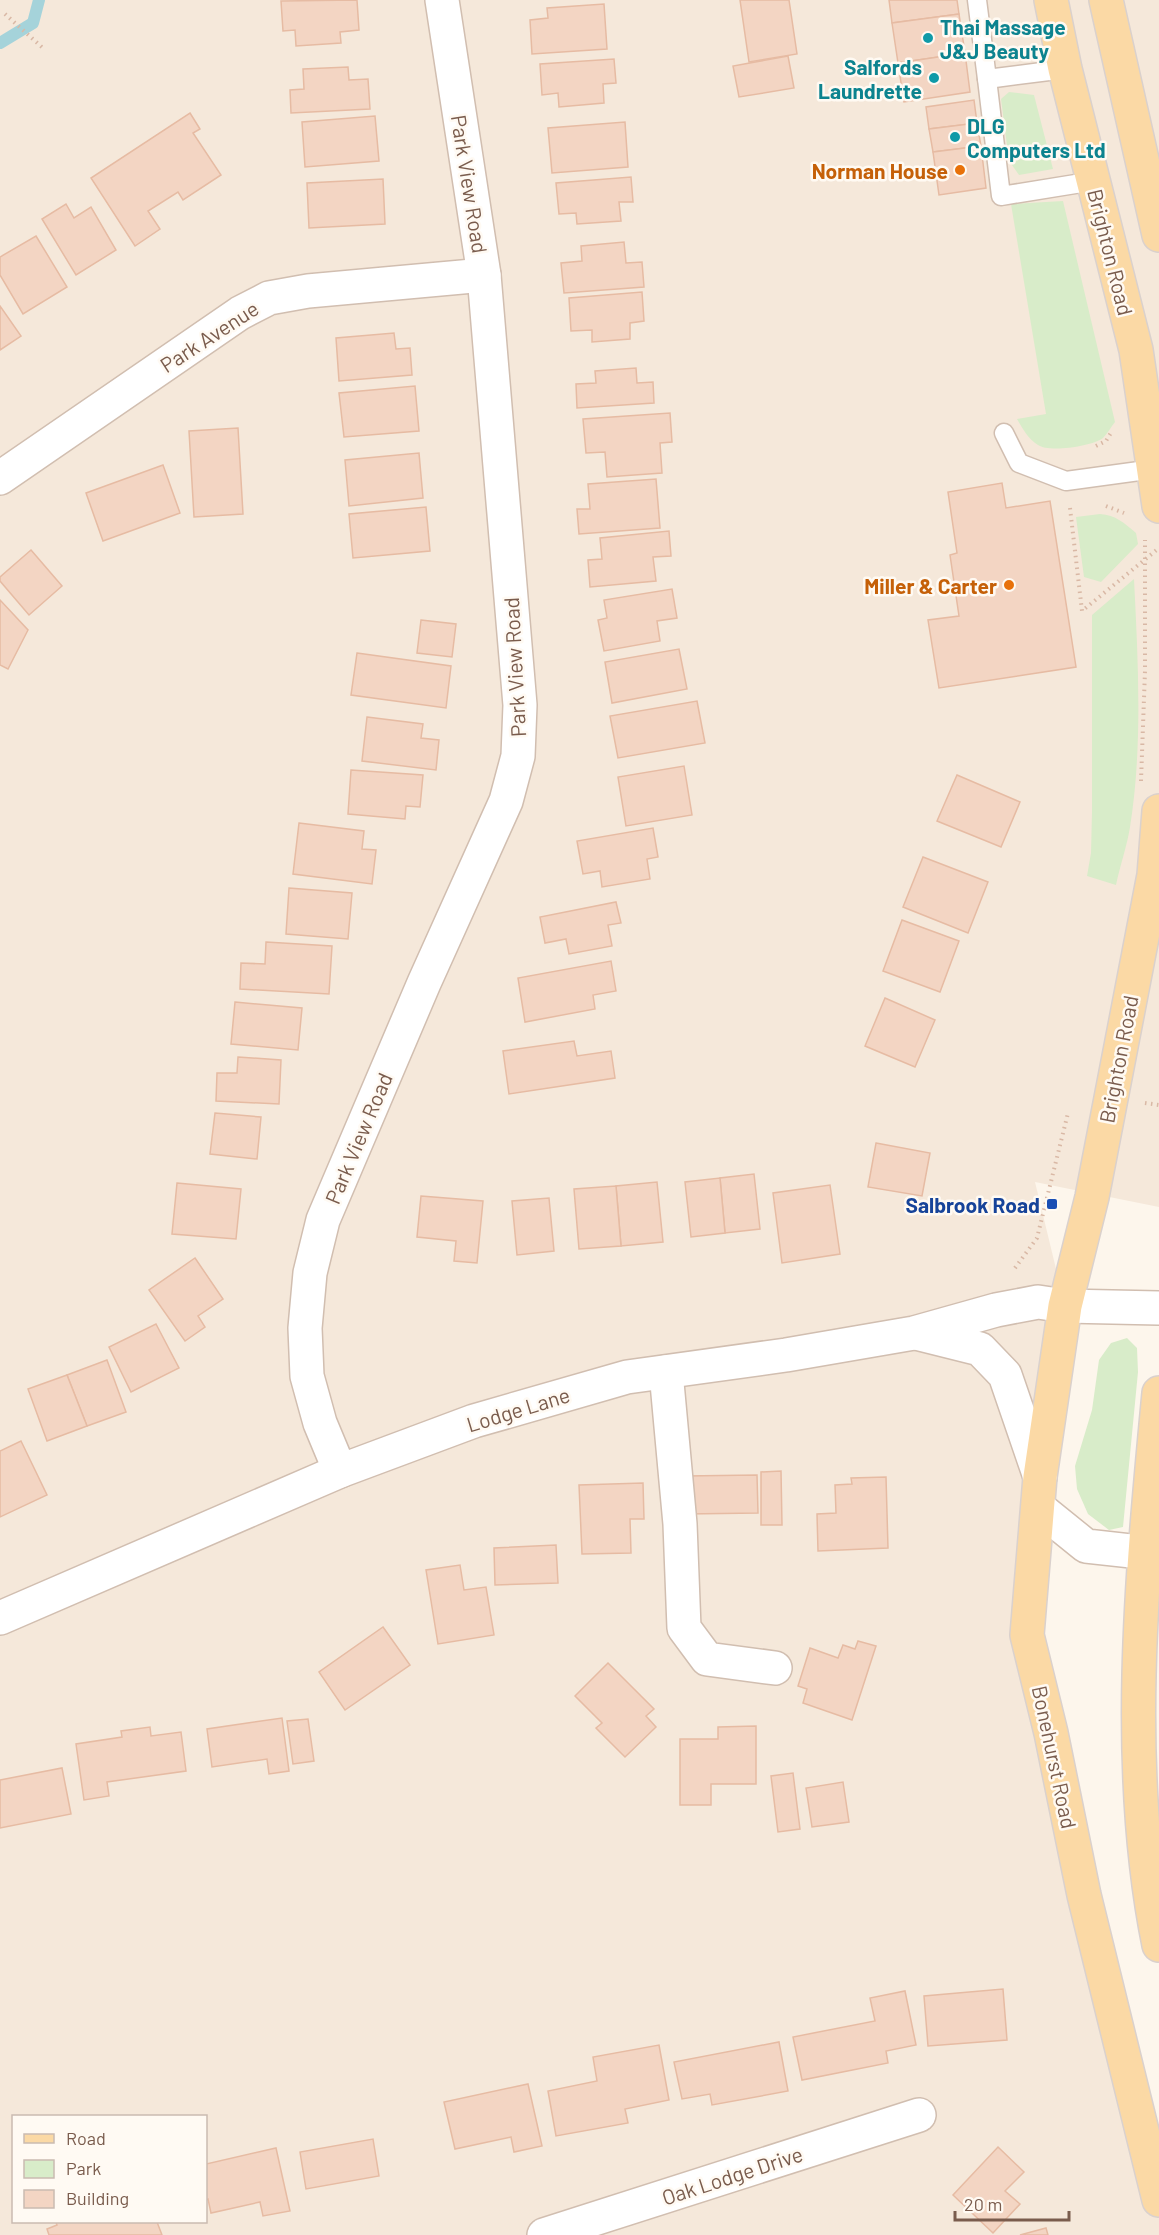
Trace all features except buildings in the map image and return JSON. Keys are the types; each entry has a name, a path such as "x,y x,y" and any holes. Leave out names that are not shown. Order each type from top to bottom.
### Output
{"main road":[{"name":"Brighton Road","path":"1051,0 1065,69 1136,350 1154,469 1144,512"},
{"path":"1106,0 1159,236"},
{"name":"Brighton Road","path":"1065,1306 1092,1197 1154,875 1150,798"},
{"name":"Bonehurst Road","path":"1065,1306 1040,1492 1027,1635 1051,1733 1084,1895 1159,2200"},
{"path":"1159,1393 1138,1742 1151,1906 1159,1945"}],"street":[{"name":"Park View Road","path":"340,1471 320,1423 307,1376 305,1328 310,1273 323,1220 424,983 507,801 518,756 520,705 484,275 442,0"},
{"name":"Park Avenue","path":"0,478 240,313 269,297 308,291 484,275"},
{"name":"Lodge Lane","path":"0,1618 340,1471 474,1421 627,1377 786,1355 914,1333 996,1310 1038,1302 1065,1306"},
{"path":"1065,1306 1159,1308"},
{"path":"914,1333 980,1349 1005,1375 1040,1492 1086,1546 1151,1554"},
{"path":"666,1372 680,1524 684,1628 707,1659 775,1668"},
{"name":"Oak Lodge Drive","path":"544,2235 919,2115"}],"lane":[{"path":"977,0 1001,196 1094,181"},
{"path":"987,79 1065,69"},
{"path":"1004,433 1019,463 1066,481 1154,469"}],"path":[{"path":"5,15 45,50"},
{"path":"1095,504 1121,511 1144,512"},
{"path":"1078,505 1070,506 1082,611 1159,548"},
{"path":"1142,534 1146,542 1144,560 1145,683 1150,798"},
{"path":"1011,1271 1018,1266 1037,1238 1071,1104"}],"shaded area":[{"path":"0,0 1159,0 1159,1207 1035,1182 1065,1306 1027,1635 1159,2200 1159,2235 0,2235"}],"green space":[{"path":"1009,92 1034,95 1053,169 1019,175 1009,161 1001,99"},
{"path":"1063,201 1115,422 1098,441 1071,448 1051,448 1034,443 1017,419 1046,414 1011,204"},
{"path":"1100,514 1115,518 1128,526 1136,533 1138,544 1101,582 1084,577 1076,517"},
{"path":"1134,579 1138,703 1137,765 1130,827 1116,885 1087,876 1091,853 1092,812 1092,615"},
{"path":"1127,1338 1137,1348 1138,1372 1123,1527 1109,1530 1088,1514 1077,1489 1075,1466 1092,1410 1099,1360 1111,1343"}],"waterway":[{"path":"0,43 33,23 39,0"}],"place":[{"name":"Thai Massage J&J Beauty","path":"928,38"},
{"name":"Salfords Laundrette","path":"934,78"},
{"name":"DLG Computers Ltd","path":"955,137"},
{"name":"Norman House","path":"960,170"},
{"name":"Miller & Carter","path":"1009,585"},
{"name":"Salbrook Road","path":"1052,1204"}]}
